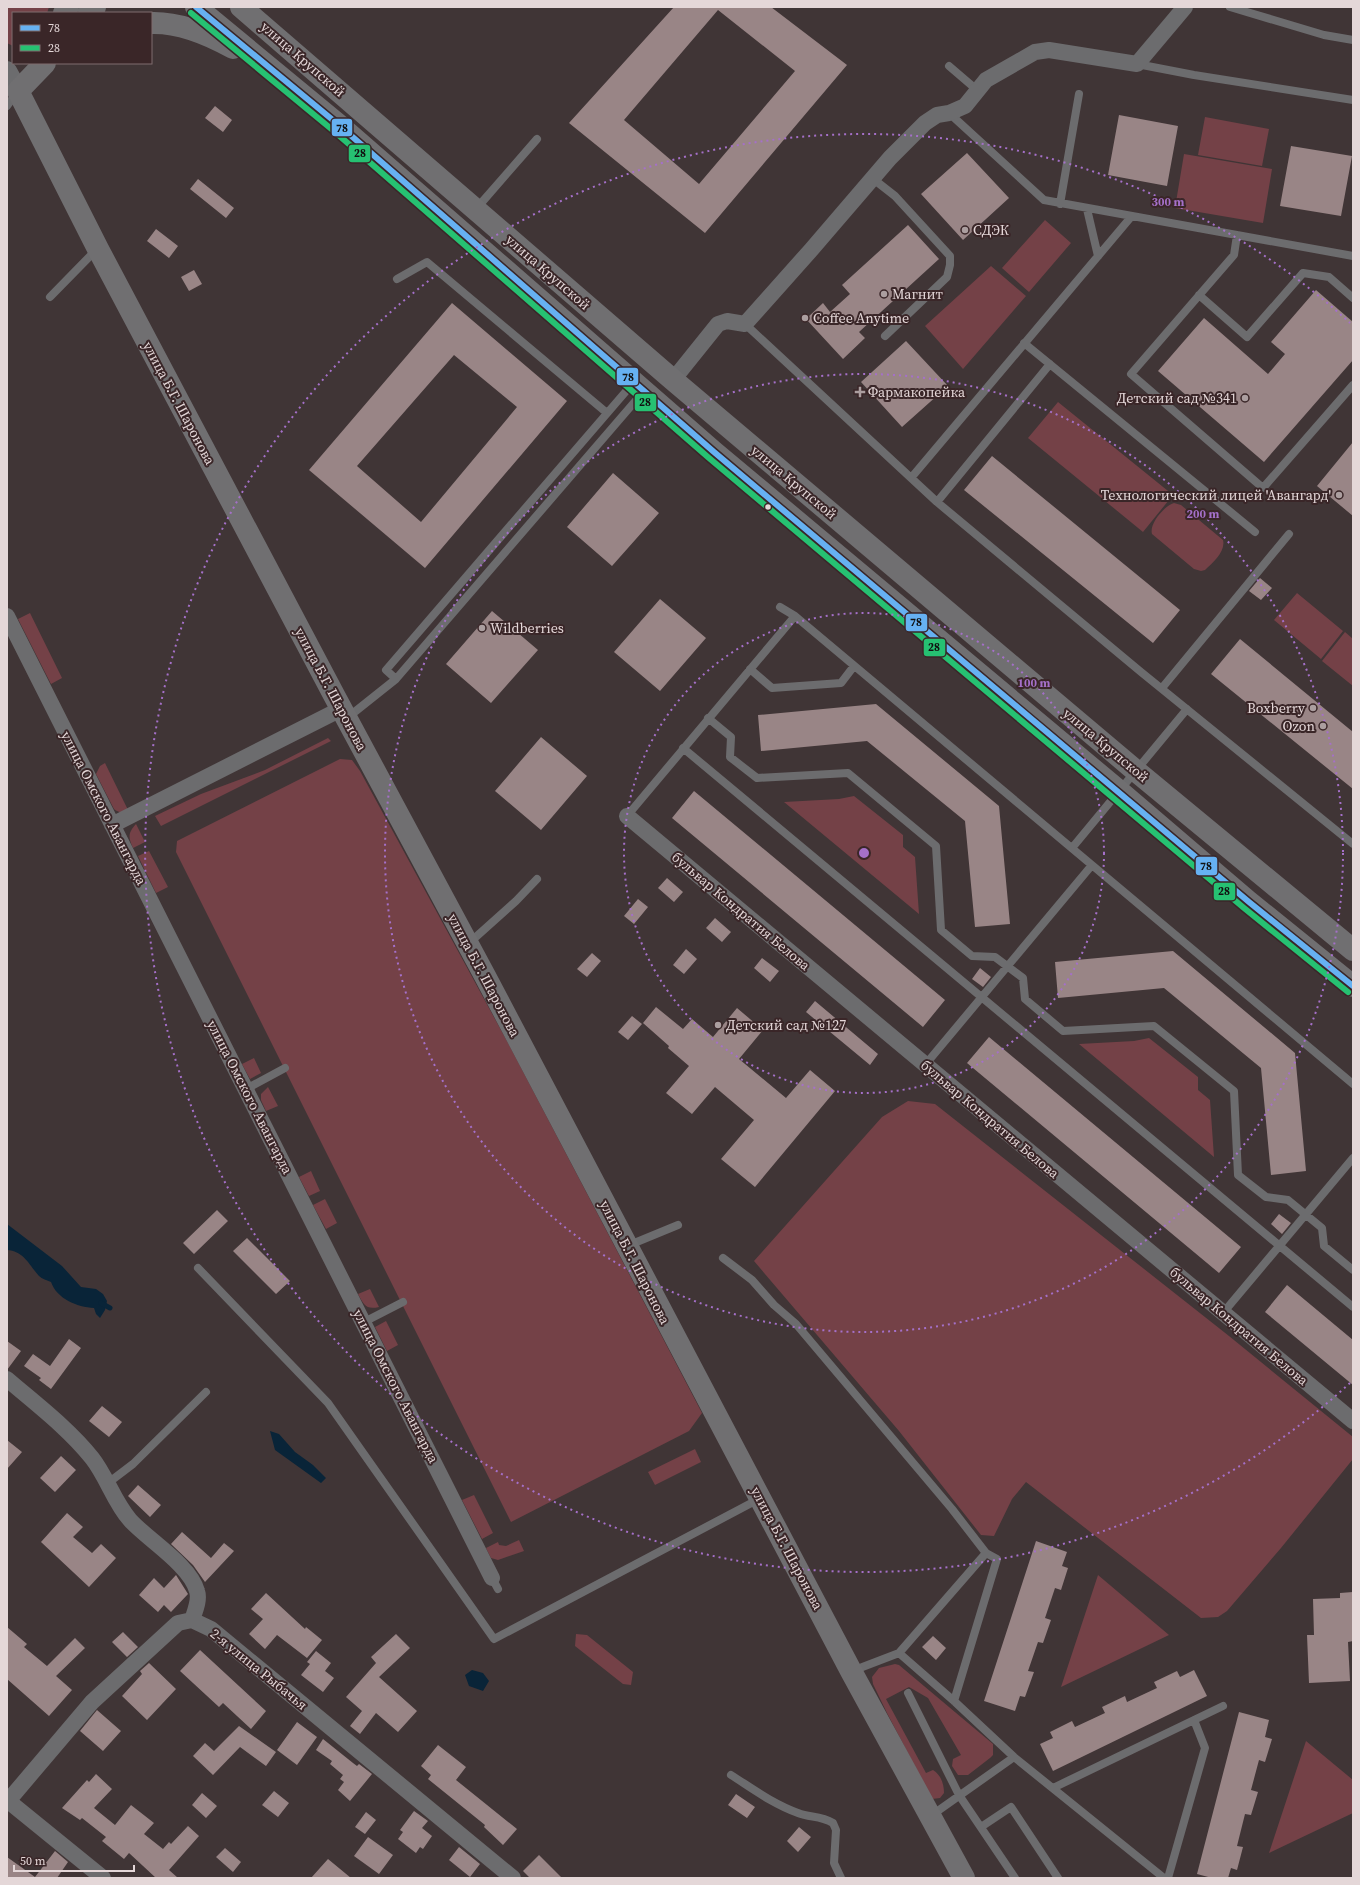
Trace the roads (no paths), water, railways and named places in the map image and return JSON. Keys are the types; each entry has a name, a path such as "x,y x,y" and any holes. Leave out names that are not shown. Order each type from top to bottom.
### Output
{"main road":[{"name":"улица Крупской","path":"196,7 340,126 714,452 1120,791 1249,902 1353,986"},
{"name":"улица Крупской","path":"241,7 284,42 673,380 1136,771 1353,950"},
{"path":"255,7 284,42"},
{"path":"152,23 186,27 218,40 267,67"},
{"path":"12,98 41,64"},
{"name":"улица Б.Г. Шаронова","path":"12,98 98,249 344,714 468,944 851,1671 964,1878"}],"street":[{"path":"673,380 718,324 727,321 745,324 811,250 872,178 925,123 937,115 950,113 965,106 986,80 1035,52 1049,50 1064,51 1138,64 1185,7"},
{"name":"улица Б.Г. Шаронова","path":"7,71 12,98"},
{"name":"улица Омского Авангарда","path":"7,616 495,1583"},
{"path":"112,825 344,714"},
{"name":"бульвар Кондратия Белова","path":"627,816 1353,1421"},
{"path":"7,1379 70,1434 92,1458 108,1483 121,1508 131,1521 190,1577 198,1591 198,1603 192,1620 178,1623 92,1702 8,1800 103,1878"},
{"name":"2-я улица Рыбачья","path":"192,1620 211,1629 513,1878"}],"lane":[{"path":"1230,7 1324,35 1353,40"},
{"path":"1138,64 1194,75 1353,100"},
{"path":"949,66 977,90"},
{"path":"1060,204 1079,94"},
{"path":"950,113 1044,200 1131,217 1353,256"},
{"path":"476,210 538,139"},
{"path":"872,178 895,196 950,256 950,265 947,277 885,336"},
{"path":"1087,209 1098,256"},
{"path":"911,478 1131,217"},
{"path":"1237,235 1234,255 1131,374 1264,488 1353,385"},
{"path":"50,297 98,249"},
{"path":"397,279 427,262 607,413"},
{"path":"1199,295 1247,337 1303,273 1329,277 1353,298"},
{"path":"745,324 937,502 1353,844"},
{"path":"1024,343 1256,532"},
{"path":"937,502 1050,364"},
{"path":"396,679 386,670 607,413 639,386"},
{"path":"344,714 396,679 639,386"},
{"path":"1162,688 1288,534"},
{"path":"780,607 795,616 1353,1084"},
{"path":"627,816 795,616"},
{"path":"750,669 772,688 841,684 854,666"},
{"path":"1072,848 1187,709"},
{"path":"708,718 731,737 730,757 757,778 848,773 936,846 941,930 972,956 995,957 1024,978 1025,999 1063,1031 1154,1026 1234,1091 1238,1175 1266,1197 1288,1200 1306,1214 1322,1228 1324,1246 1353,1270"},
{"path":"683,748 1353,1307"},
{"path":"925,1065 1092,865"},
{"path":"468,944 516,901 537,878"},
{"path":"246,1089 286,1068"},
{"path":"1223,1313 1353,1158"},
{"path":"626,1246 678,1225"},
{"path":"724,1258 752,1280 774,1305 796,1324 952,1509 986,1553 997,1559 954,1701"},
{"path":"198,1268 328,1404 494,1639 760,1498"},
{"path":"364,1322 403,1302"},
{"path":"108,1483 133,1464 206,1392"},
{"path":"851,1671 899,1654 986,1553"},
{"path":"899,1654 954,1701 1014,1757 1164,1878"},
{"path":"908,1692 960,1796 1015,1878"},
{"path":"1053,1788 1223,1706"},
{"path":"1168,1878 1205,1748 1194,1720"},
{"path":"929,1816 960,1796 1014,1757"},
{"path":"730,1775 776,1805 800,1814 824,1817 833,1823 836,1830 834,1863 841,1878"},
{"path":"981,1827 1011,1807 1058,1878"}],"water":[{"path":"7,1224 62,1266 81,1287 96,1289 103,1294 107,1301 105,1310 100,1318 96,1314 94,1308 81,1306 68,1301 58,1293 51,1282 39,1276 22,1256 13,1251 7,1250"},
{"path":"270,1431 279,1434 295,1452 313,1465 326,1478 321,1483 275,1450"},
{"path":"472,1670 483,1673 489,1681 483,1691 469,1686 465,1675"}],"waterway":[{"path":"101,1303 110,1308"}],"place":[{"name":"СДЭК","path":"965,230"},
{"name":"Магнит","path":"884,294"},
{"name":"Coffee Anytime","path":"805,318"},
{"name":"Фармакопейка","path":"860,392"},
{"name":"Детский сад №341","path":"1245,398"},
{"name":"Технологический лицей 'Авангард'","path":"1339,495"},
{"name":"Wildberries","path":"482,628"},
{"name":"Boxberry","path":"1313,708"},
{"name":"Ozon","path":"1323,726"},
{"name":"Детский сад №127","path":"718,1025"}]}
